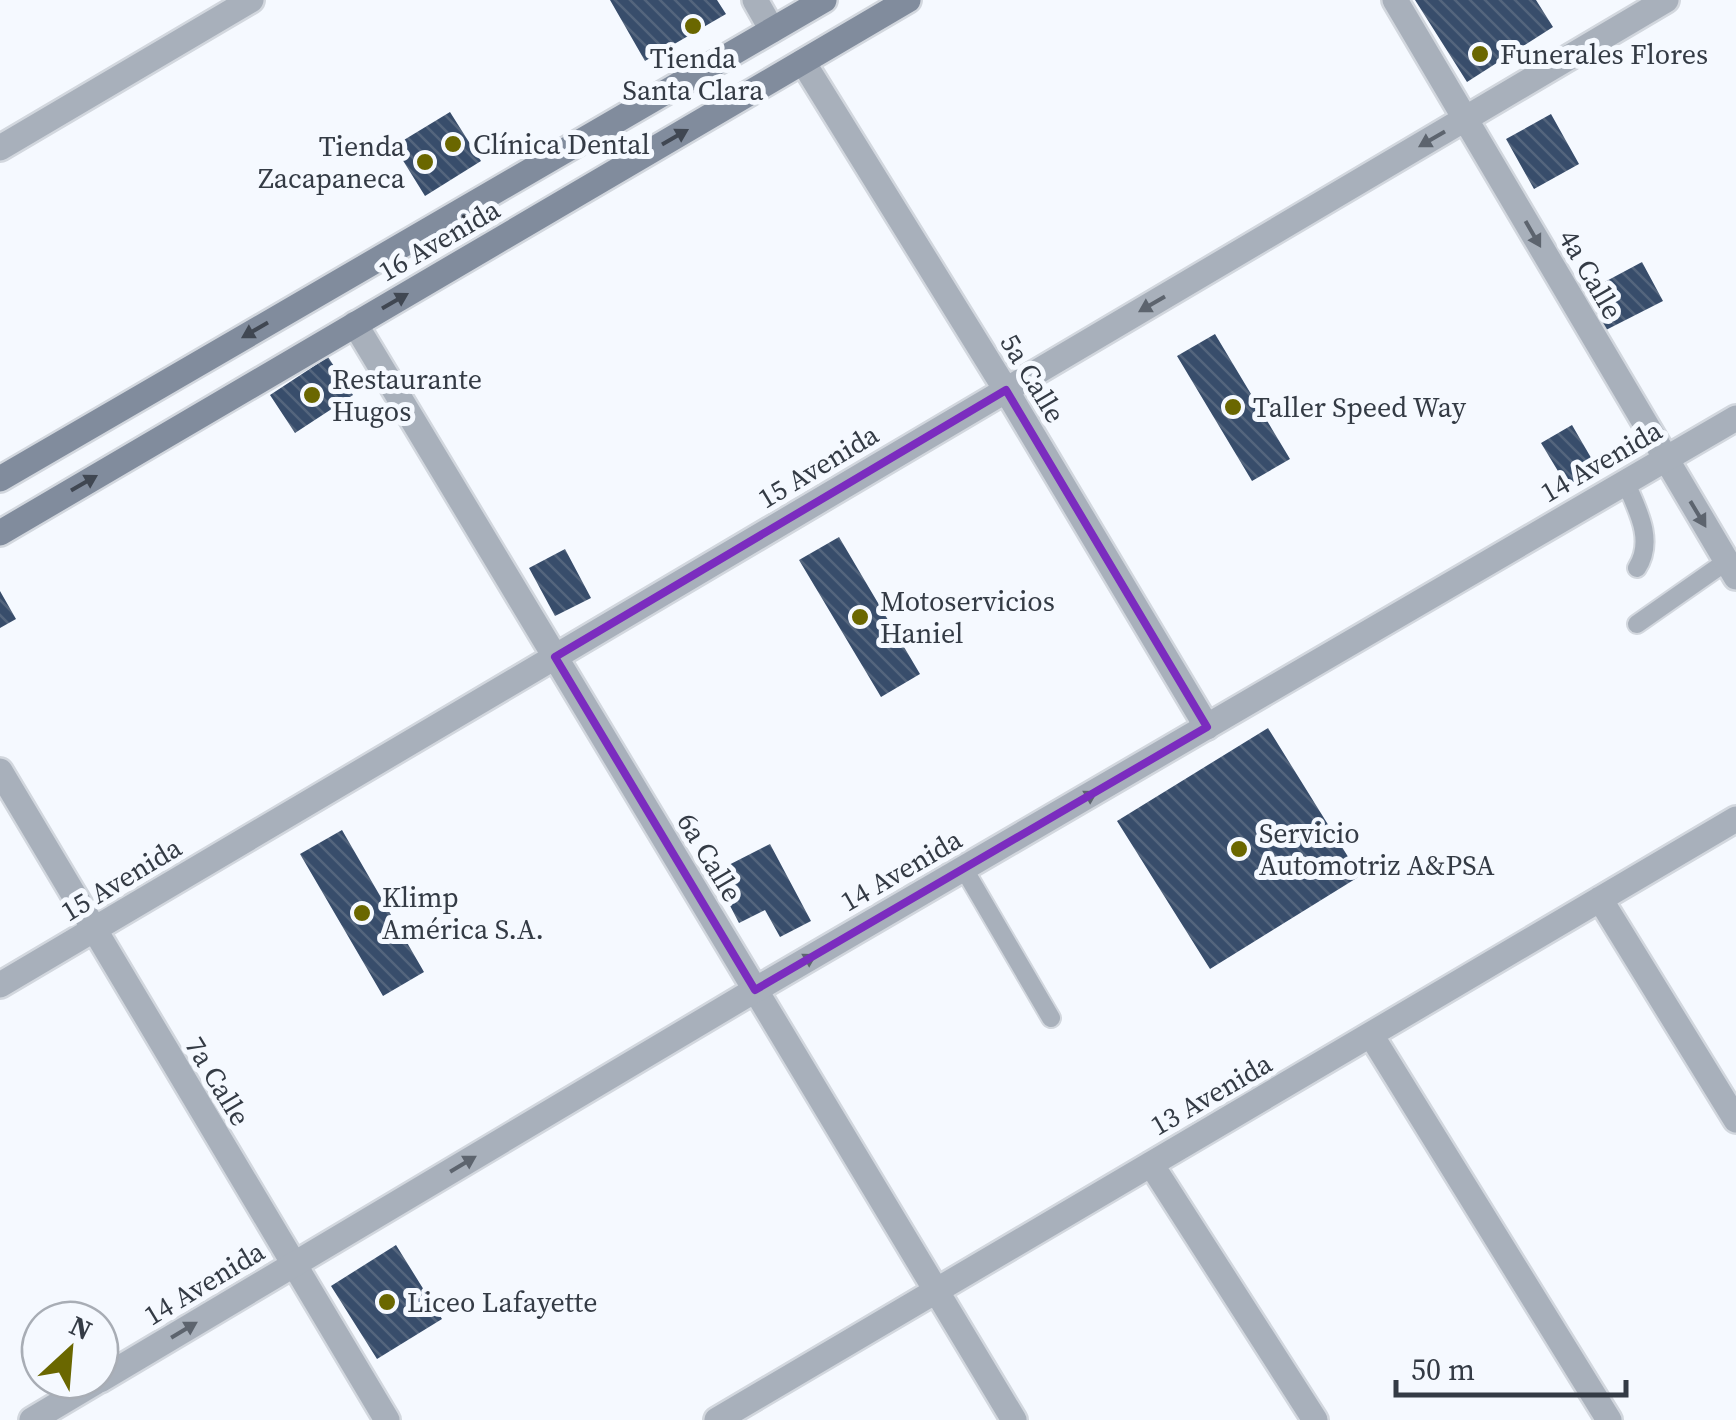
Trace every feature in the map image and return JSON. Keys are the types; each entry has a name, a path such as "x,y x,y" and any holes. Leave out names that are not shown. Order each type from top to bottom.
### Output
{"main road":[{"name":"16 Avenida","path":"0,478 824,0"},
{"name":"16 Avenida","path":"0,533 908,0"}],"street":[{"path":"0,148 251,0"},
{"path":"754,0 772,30"},
{"name":"4a Calle","path":"1395,0 1731,569"},
{"name":"15 Avenida","path":"0,985 1666,0"},
{"name":"5a Calle","path":"803,62 1208,726"},
{"name":"6a Calle","path":"355,324 1014,1420"},
{"name":"14 Avenida","path":"120,1368 755,990 1736,418"},
{"name":"7a Calle","path":"0,771 387,1420"},
{"name":"13 Avenida","path":"717,1420 1736,819"},
{"path":"1600,899 1736,1120"},
{"path":"1370,1035 1610,1420"},
{"path":"1151,1164 1315,1420"},
{"name":"14 Avenida","path":"32,1420 66,1400"}],"lane":[{"path":"1625,482 1641,518 1646,544 1637,568"},
{"path":"1638,624 1731,569"},
{"path":"964,869 1051,1018"}],"highlighted area":[{"path":"1006,390 1207,727 755,990 555,657"}],"building":[{"path":"610,0 717,0 726,14 645,61"},
{"name":"Funerales Flores","path":"1415,0 1536,0 1553,27 1467,82"},
{"path":"450,112 481,161 425,196 394,146"},
{"path":"1551,114 1579,164 1534,189 1506,139"},
{"path":"1642,262 1663,301 1604,331 1584,293"},
{"name":"Taller Speed Way","path":"1215,334 1290,459 1252,481 1177,356"},
{"name":"Restaurante Hugos","path":"328,357 353,395 295,433 270,395"},
{"path":"1572,425 1597,468 1567,486 1541,443"},
{"name":"Motoservicios Haniel","path":"839,537 920,674 881,697 799,560"},
{"path":"565,549 591,598 555,616 529,568"},
{"path":"0,591 16,619 0,628"},
{"name":"Servicio Automotriz A&PSA","path":"1268,728 1360,876 1210,969 1117,821"},
{"name":"Klimp América S.A.","path":"342,830 424,972 383,996 300,854"},
{"path":"770,844 811,921 780,937 765,910 739,923 713,873"},
{"name":"Liceo Lafayette","path":"396,1245 442,1319 377,1359 331,1286"}],"place":[{"name":"Tienda Santa Clara","path":"693,26"},
{"name":"Funerales Flores","path":"1480,54"},
{"name":"Clínica Dental","path":"453,144"},
{"name":"Tienda Zacapaneca","path":"425,162"},
{"name":"Restaurante Hugos","path":"312,395"},
{"name":"Taller Speed Way","path":"1233,407"},
{"name":"Motoservicios Haniel","path":"860,617"},
{"name":"Servicio Automotriz A&PSA","path":"1239,849"},
{"name":"Klimp América S.A.","path":"362,913"},
{"name":"Liceo Lafayette","path":"387,1302"}]}
